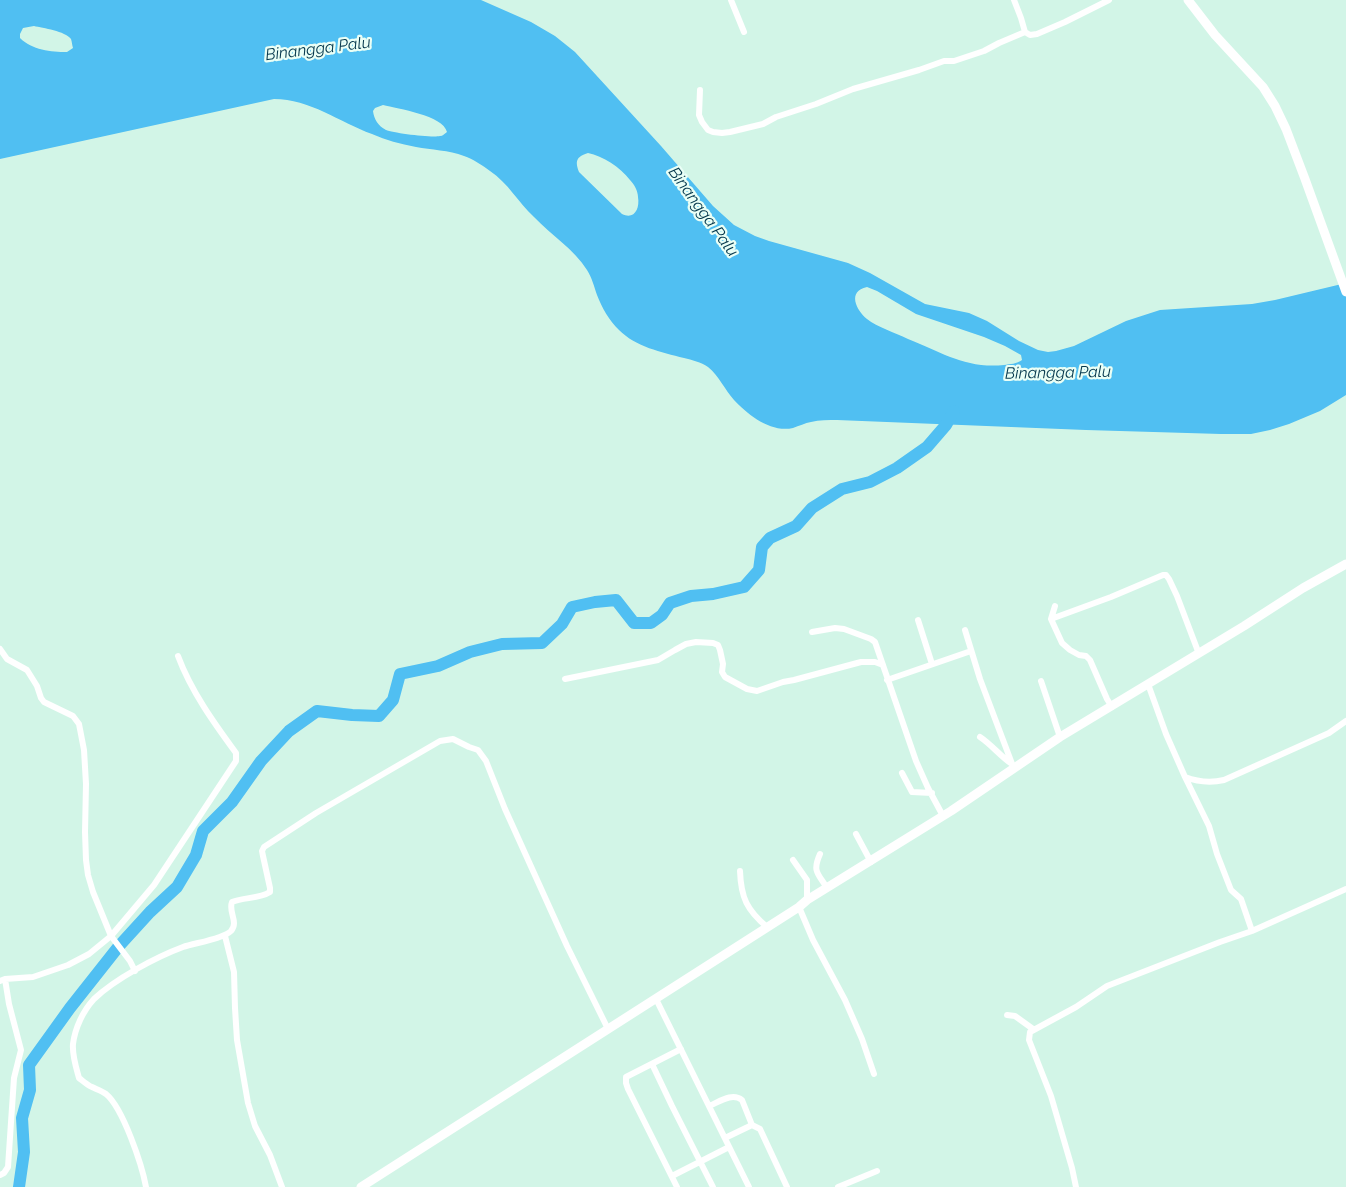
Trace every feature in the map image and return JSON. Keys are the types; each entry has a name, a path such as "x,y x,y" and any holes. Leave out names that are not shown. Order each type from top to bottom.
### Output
{"main road":[{"path":"1188,0 1216,35 1268,93 1286,129 1344,287"},
{"path":"361,1187 768,927 807,900 943,816 1013,766 1199,654 1303,588 1346,564"}],"street":[{"path":"731,0 744,32"},
{"path":"1014,0 1022,18 1025,32 1030,35 1065,22 1109,0"},
{"path":"700,90 699,115 702,122 708,130 713,132 730,132 763,124 776,117 853,89 944,61 984,51 1025,32"},
{"path":"1051,619 1166,575 1199,654"},
{"path":"1055,606 1051,619 1058,636 1064,646 1079,655 1086,656 1090,660 1112,707"},
{"path":"918,620 932,664"},
{"path":"812,632 835,628 844,629 875,642 916,761 943,816"},
{"path":"965,630 980,679 1013,766"},
{"path":"565,679 658,660 686,644 696,642 718,645 724,677 747,690 757,690 861,662 875,662 883,665"},
{"path":"0,649 7,659 27,670 44,702 73,716 79,724 84,750 87,868 93,892 111,936 135,971"},
{"path":"887,680 971,651"},
{"path":"0,1175 4,1173 8,1166 14,1078 21,1050 2,980 33,977 68,965 88,954 111,936 154,885 236,761 236,753 192,688 178,656"},
{"path":"1041,681 1060,737"},
{"path":"1148,684 1166,734 1209,826 1217,854 1231,890 1241,899 1252,931"},
{"path":"1185,777 1197,781 1217,782 1224,780 1329,732 1346,721"},
{"path":"980,737 992,745 1013,766"},
{"path":"146,1187 139,1160 123,1118 115,1104 105,1093 79,1078 73,1050 78,1026 84,1013 94,1000 106,990 135,971 166,954 224,936 231,932 234,925 234,918 230,908 232,902 259,897 270,892 262,856 264,847 316,813 440,741 453,739 469,748 478,750 486,761 505,809 567,946 608,1028"},
{"path":"902,773 912,792 932,793"},
{"path":"856,834 871,862"},
{"path":"820,854 815,867 827,888"},
{"path":"793,860 807,880 807,900"},
{"path":"740,871 741,890 744,898 756,918 768,927"},
{"path":"1076,1187 1051,1096 1029,1040 1029,1035 1033,1029 1076,1007 1108,986 1252,931 1346,889"},
{"path":"799,907 813,940 845,1000 862,1039 874,1074"},
{"path":"224,936 234,972 238,1040 248,1104 255,1126 270,1155 282,1187"},
{"path":"656,999 749,1187"},
{"path":"1007,1015 1015,1016 1033,1029"},
{"path":"677,1187 626,1083 626,1077 681,1050"},
{"path":"652,1064 713,1187"},
{"path":"709,1106 730,1097 736,1096 742,1100 752,1125 760,1129 787,1187"},
{"path":"725,1138 752,1125"},
{"path":"672,1176 729,1147"},
{"path":"838,1187 853,1184 877,1171"}],"water":[{"name":"Binangga Palu","path":"0,0 481,0 531,22 555,36 575,52 713,206 734,225 769,241 848,263 870,273 925,304 969,313 1038,350 1048,352 1074,346 1126,321 1160,310 1252,304 1346,283 1346,395 1320,411 1289,424 1251,434 1086,430 837,420 814,421 793,428 776,428 760,422 746,411 734,400 705,365 641,345 619,330 604,309 589,273 576,255 541,224 496,176 477,162 464,156 452,152 393,142 312,107 287,100 274,99 0,159","holes":["34,26 59,32 71,39 73,48 67,52 36,48 20,38 23,28","383,105 429,117 444,126 447,132 441,136 429,136 386,130 375,119 373,111 375,108","588,153 594,154 605,159 621,171 631,182 638,195 638,206 633,214 630,216 622,214 579,172 578,160","867,287 916,314 1005,346 1021,355 1022,360 1013,364 990,366 966,362 887,330 871,322 860,311 855,297 861,289"]}],"waterway":[{"path":"19,1187 24,1152 22,1118 30,1090 29,1065 70,1008 119,946 150,912 177,887 196,855 203,831 232,802 261,761 289,731 317,711 379,716 393,700 400,674 438,666 470,652 502,644 542,643 562,624 572,607 616,600 634,623 651,623 662,615 670,603 691,596 713,594 744,587 759,570 762,547 770,538 796,526 812,508 842,489 870,482 897,468 927,447 946,425 954,411"}]}
